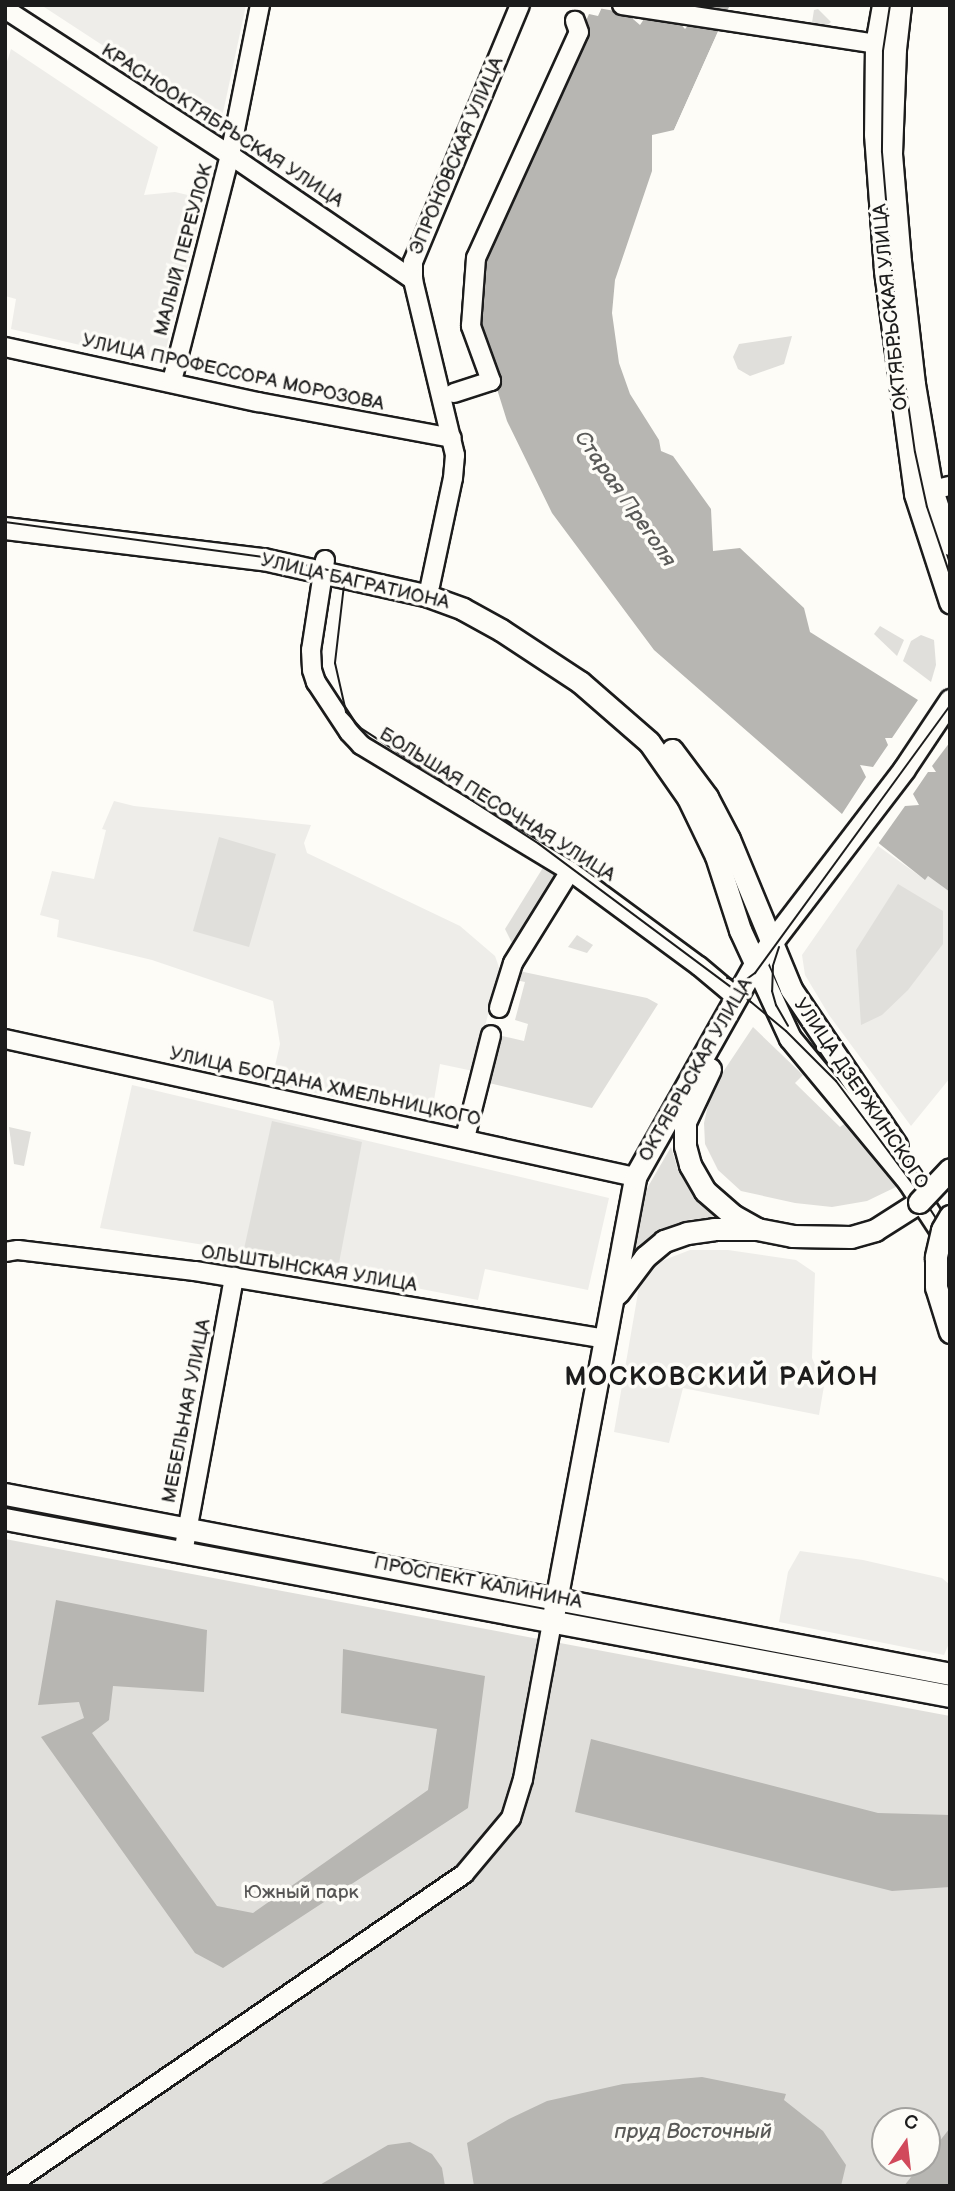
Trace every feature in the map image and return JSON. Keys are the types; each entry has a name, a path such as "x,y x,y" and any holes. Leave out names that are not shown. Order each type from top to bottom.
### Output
{"main road":[{"name":"ОКТЯБРЬСКАЯ УЛИЦА","path":"883,5 876,44 875,134 885,271 933,490 950,544"},
{"name":"ОКТЯБРЬСКАЯ УЛИЦА","path":"900,5 895,49 891,154 906,321 950,602"},
{"name":"УЛИЦА БАГРАТИОНА","path":"5,515 276,550 324,565 466,599 550,647 627,706 675,754 707,797 729,839 776,949"},
{"name":"УЛИЦА БАГРАТИОНА","path":"5,528 324,565"},
{"name":"УЛИЦА БАГРАТИОНА","path":"429,591 543,656 580,682 649,742 688,798 701,823 754,983"},
{"name":"ОКТЯБРЬСКАЯ УЛИЦА","path":"866,829 950,700"},
{"name":"ОКТЯБРЬСКАЯ УЛИЦА","path":"552,1622 635,1177 686,1083 776,949 950,721"},
{"name":"УЛИЦА ДЗЕРЖИНСКОГО","path":"776,949 791,989 948,1230"},
{"name":"УЛИЦА ДЗЕРЖИНСКОГО","path":"754,983 790,1038 948,1230"},
{"path":"754,983 697,1091 685,1122 685,1146 690,1165 705,1191 734,1216 757,1229"},
{"path":"610,1309 634,1269 664,1241 714,1229 757,1229 824,1239 851,1237 898,1217 919,1202 950,1169"},
{"path":"948,1230 936,1257 936,1287 950,1332"},
{"name":"ПРОСПЕКТ КАЛИНИНА","path":"5,1494 950,1674"},
{"name":"ПРОСПЕКТ КАЛИНИНА","path":"5,1519 950,1696"}],"street":[{"name":"МАЛЫЙ ПЕРЕУЛОК","path":"172,381 230,155 260,5"},
{"name":"ЭПРОНОВСКАЯ УЛИЦА","path":"429,591 453,478 452,438 413,280 413,262 520,5"},
{"path":"622,5 876,44"},
{"name":"КРАСНООКТЯБРЬСКАЯ УЛИЦА","path":"6,8 230,155 413,280"},
{"path":"454,393 491,381 471,326 476,258 579,32 575,21"},
{"name":"УЛИЦА ПРОФЕССОРА МОРОЗОВА","path":"5,346 309,412 452,438"},
{"name":"БОЛЬШАЯ ПЕСОЧНАЯ УЛИЦА","path":"324,565 310,650 312,670 316,682 349,732 361,745 570,871 699,966 754,983"},
{"path":"499,1008 513,963 570,871"},
{"path":"465,1138 491,1035"},
{"name":"УЛИЦА БОГДАНА ХМЕЛЬНИЦКОГО","path":"5,1040 635,1177"},
{"name":"ОЛЬШТЫНСКАЯ УЛИЦА","path":"5,1252 18,1250 234,1277 605,1339"},
{"name":"МЕБЕЛЬНАЯ УЛИЦА","path":"183,1553 234,1277"},
{"path":"9,2186 464,1874 511,1818 523,1779 552,1622"}],"shaded area":[{"path":"41,5 246,5 221,122 220,122"},
{"path":"11,49 158,147 144,195 175,192 205,199 162,364 11,329 16,299 5,296 5,68"},
{"path":"114,801 134,806 311,825 304,843 307,853 460,926 495,956 500,970 473,1071 440,1064 431,1118 274,1084 272,1079 280,1044 273,1001 152,960 57,937 59,920 40,915 52,871 94,879 106,830 102,829"},
{"path":"878,846 924,879 928,876 950,892 950,1078 911,1126 829,1015 805,975 802,955"},
{"path":"132,1085 609,1198 588,1290 485,1269 478,1300 416,1288 418,1280 100,1228"},
{"path":"690,1250 728,1250 796,1260 815,1273 812,1358 824,1386 819,1415 683,1388 669,1443 614,1432 639,1287 659,1262"},
{"path":"800,1551 863,1560 942,1578 950,1585 950,1641 944,1655 779,1622 788,1572"}],"green space":[{"path":"818,9 831,22 821,30 811,29 814,10"},
{"path":"792,336 784,364 750,376 738,369 733,357 739,344"},
{"path":"880,626 904,640 897,656 874,634"},
{"path":"921,635 934,640 936,665 931,682 903,661 911,641"},
{"path":"219,837 276,854 249,947 193,931"},
{"path":"544,866 561,877 516,951 505,929"},
{"path":"898,884 943,911 943,944 908,990 882,1015 861,1025 856,950"},
{"path":"577,935 593,945 587,953 568,947"},
{"path":"519,971 647,998 658,1004 592,1108 489,1083 502,1036 524,1041 528,1024 515,1020 525,982 516,980"},
{"path":"753,1027 803,1075 795,1083 840,1127 847,1122 874,1151 898,1186 867,1201 832,1207 795,1203 741,1191 718,1170 705,1144 704,1123 709,1101 717,1081"},
{"path":"272,1121 362,1142 339,1263 244,1249"},
{"path":"9,1127 31,1132 24,1166 14,1164"},
{"path":"671,1147 678,1170 695,1196 719,1217 687,1220 648,1239 628,1259 642,1197"},
{"name":"Южный парк","path":"5,1539 950,1716 950,2186 5,2186"}],"water":[{"name":"Старая Преголя","path":"603,5 730,5 674,130 652,135 652,171 615,280 612,313 619,363 630,394 659,440 661,451 673,456 711,509 713,551 740,548 804,608 810,632 918,700 950,726 950,892 928,876 925,880 842,814 654,650 552,513 507,421 477,325 481,259 589,14 598,16"},
{"path":"56,1600 207,1630 204,1692 113,1686 109,1720 92,1733 217,1906 253,1913 428,1790 437,1729 341,1713 343,1649 485,1676 468,1808 223,1968 195,1953 41,1737 84,1718 79,1702 38,1705"},
{"path":"591,1739 878,1813 950,1815 950,1887 892,1891 575,1812"},
{"name":"пруд Восточный","path":"702,2077 786,2094 784,2100 823,2131 846,2165 841,2186 474,2186 467,2143 509,2119 547,2101 623,2084"},
{"path":"950,2128 950,2186 904,2186 911,2177 941,2177 941,2139"},
{"path":"410,2142 432,2154 442,2168 445,2186 318,2186 388,2145"}],"pier":[{"path":"599,5 691,5 691,10 726,15 730,5 734,5 678,130 674,130 720,27 690,23 685,29 678,21 646,16 640,25 633,19 632,14 598,8"},
{"path":"920,697 950,721 950,742 932,766 936,772 928,772 913,794 919,805 905,806 878,844 840,817 866,777 860,765 873,767 888,745 885,738 892,738"}],"tram line":[{"path":"890,5 883,51 882,152 896,319 915,452 927,507 950,575"},
{"path":"5,522 273,558 337,572 344,585 335,663 346,712 362,729 539,844 786,1031 836,1081 921,1195 950,1240"},
{"path":"727,978 744,981 755,973 950,706"},
{"path":"779,947 773,966 772,991 776,1005 788,1026"}],"district":[{"name":"МОСКОВСКИЙ РАЙОН","path":"722,1378"}]}
